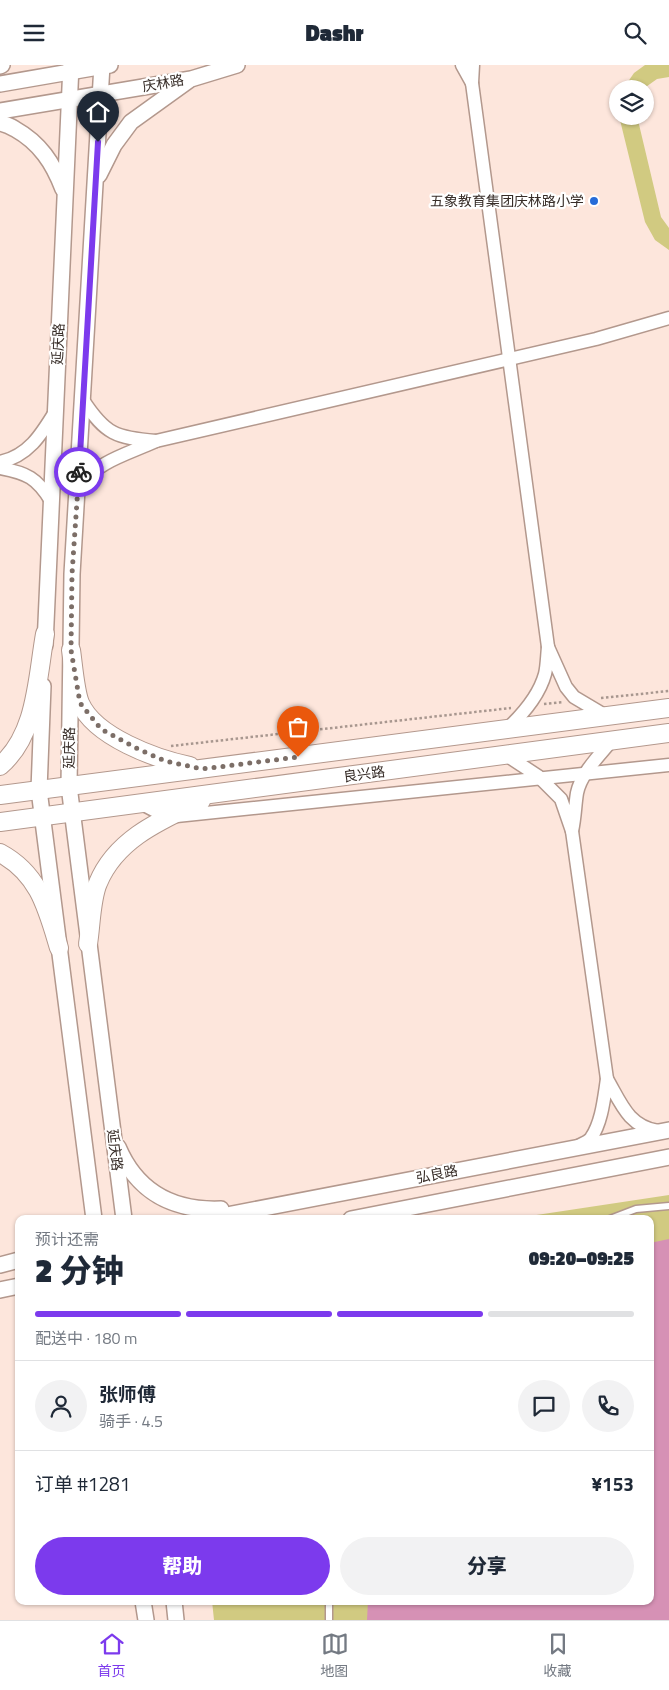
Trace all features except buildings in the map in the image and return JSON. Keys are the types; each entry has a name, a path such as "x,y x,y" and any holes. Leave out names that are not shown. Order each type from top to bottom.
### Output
{"main road":[{"path":"0,766 11,756 22,740 30,718 45,634"},
{"path":"71,650 80,703 101,729 165,761 202,769"},
{"name":"良兴路","path":"0,795 669,708"},
{"name":"良兴路","path":"0,822 669,733"},
{"path":"88,944 97,885 107,865 120,849 143,831 167,817 215,794"},
{"path":"0,853 12,860 31,877 45,903 59,948"}],"street":[{"name":"庆林路","path":"0,111 191,79 237,65"},
{"path":"462,65 472,83"},
{"path":"473,65 472,83 548,647 545,675 529,706 507,729"},
{"path":"0,84 71,69 105,66"},
{"name":"延庆路","path":"105,66 101,94 72,574 69,786 123,1215"},
{"name":"延庆路","path":"71,69 39,790 93,1215"},
{"path":"96,181 114,145 132,122 191,79"},
{"path":"0,123 4,123 23,133 44,152 56,170 66,195"},
{"path":"78,486 90,473 104,463 156,441 596,339 669,319"},
{"path":"83,400 101,426 113,433 126,438 156,441"},
{"path":"0,462 26,451 40,436 55,412"},
{"path":"0,468 13,470 41,484 51,501"},
{"path":"548,647 566,687 574,697 606,716"},
{"path":"572,831 576,816 577,792 586,774 612,740"},
{"path":"506,755 541,779 561,799 572,831 607,1079 602,1109 595,1130 590,1140 576,1148"},
{"path":"142,803 167,817 669,765"},
{"path":"607,1079 630,1119 645,1129 665,1131"},
{"name":"弘良路","path":"226,1215 665,1131"},
{"path":"113,1136 123,1159 135,1177 167,1201 184,1207 203,1210 267,1207"},
{"name":"弘良路","path":"372,1215 669,1157"},
{"path":"0,1265 15,1261"},
{"path":"0,1290 15,1287"},
{"path":"144,1605 146,1620"},
{"path":"174,1605 176,1620"}],"lane":[{"path":"620,1215 636,1209 669,1206"},
{"path":"329,1605 329,1620"}],"path":[{"path":"168,746 669,691"}],"shaded area":[{"path":"645,65 669,65 669,77 654,81 629,80 634,73"},
{"path":"621,125 639,125 661,217 669,228 669,250 655,240 645,222"},
{"path":"669,1195 669,1620 214,1620 212,1605 654,1605 654,1215 536,1215"},
{"path":"669,1239 669,1620 367,1620 368,1605 654,1605 654,1242"}],"way so far":[{"path":"79,472 72,574 71,650 80,703 101,729 165,761 202,769 298,757"}],"place":[{"name":"五象教育集团庆林路小学","path":"594,201"}],"route":[{"path":"79,472 98,142"}]}
